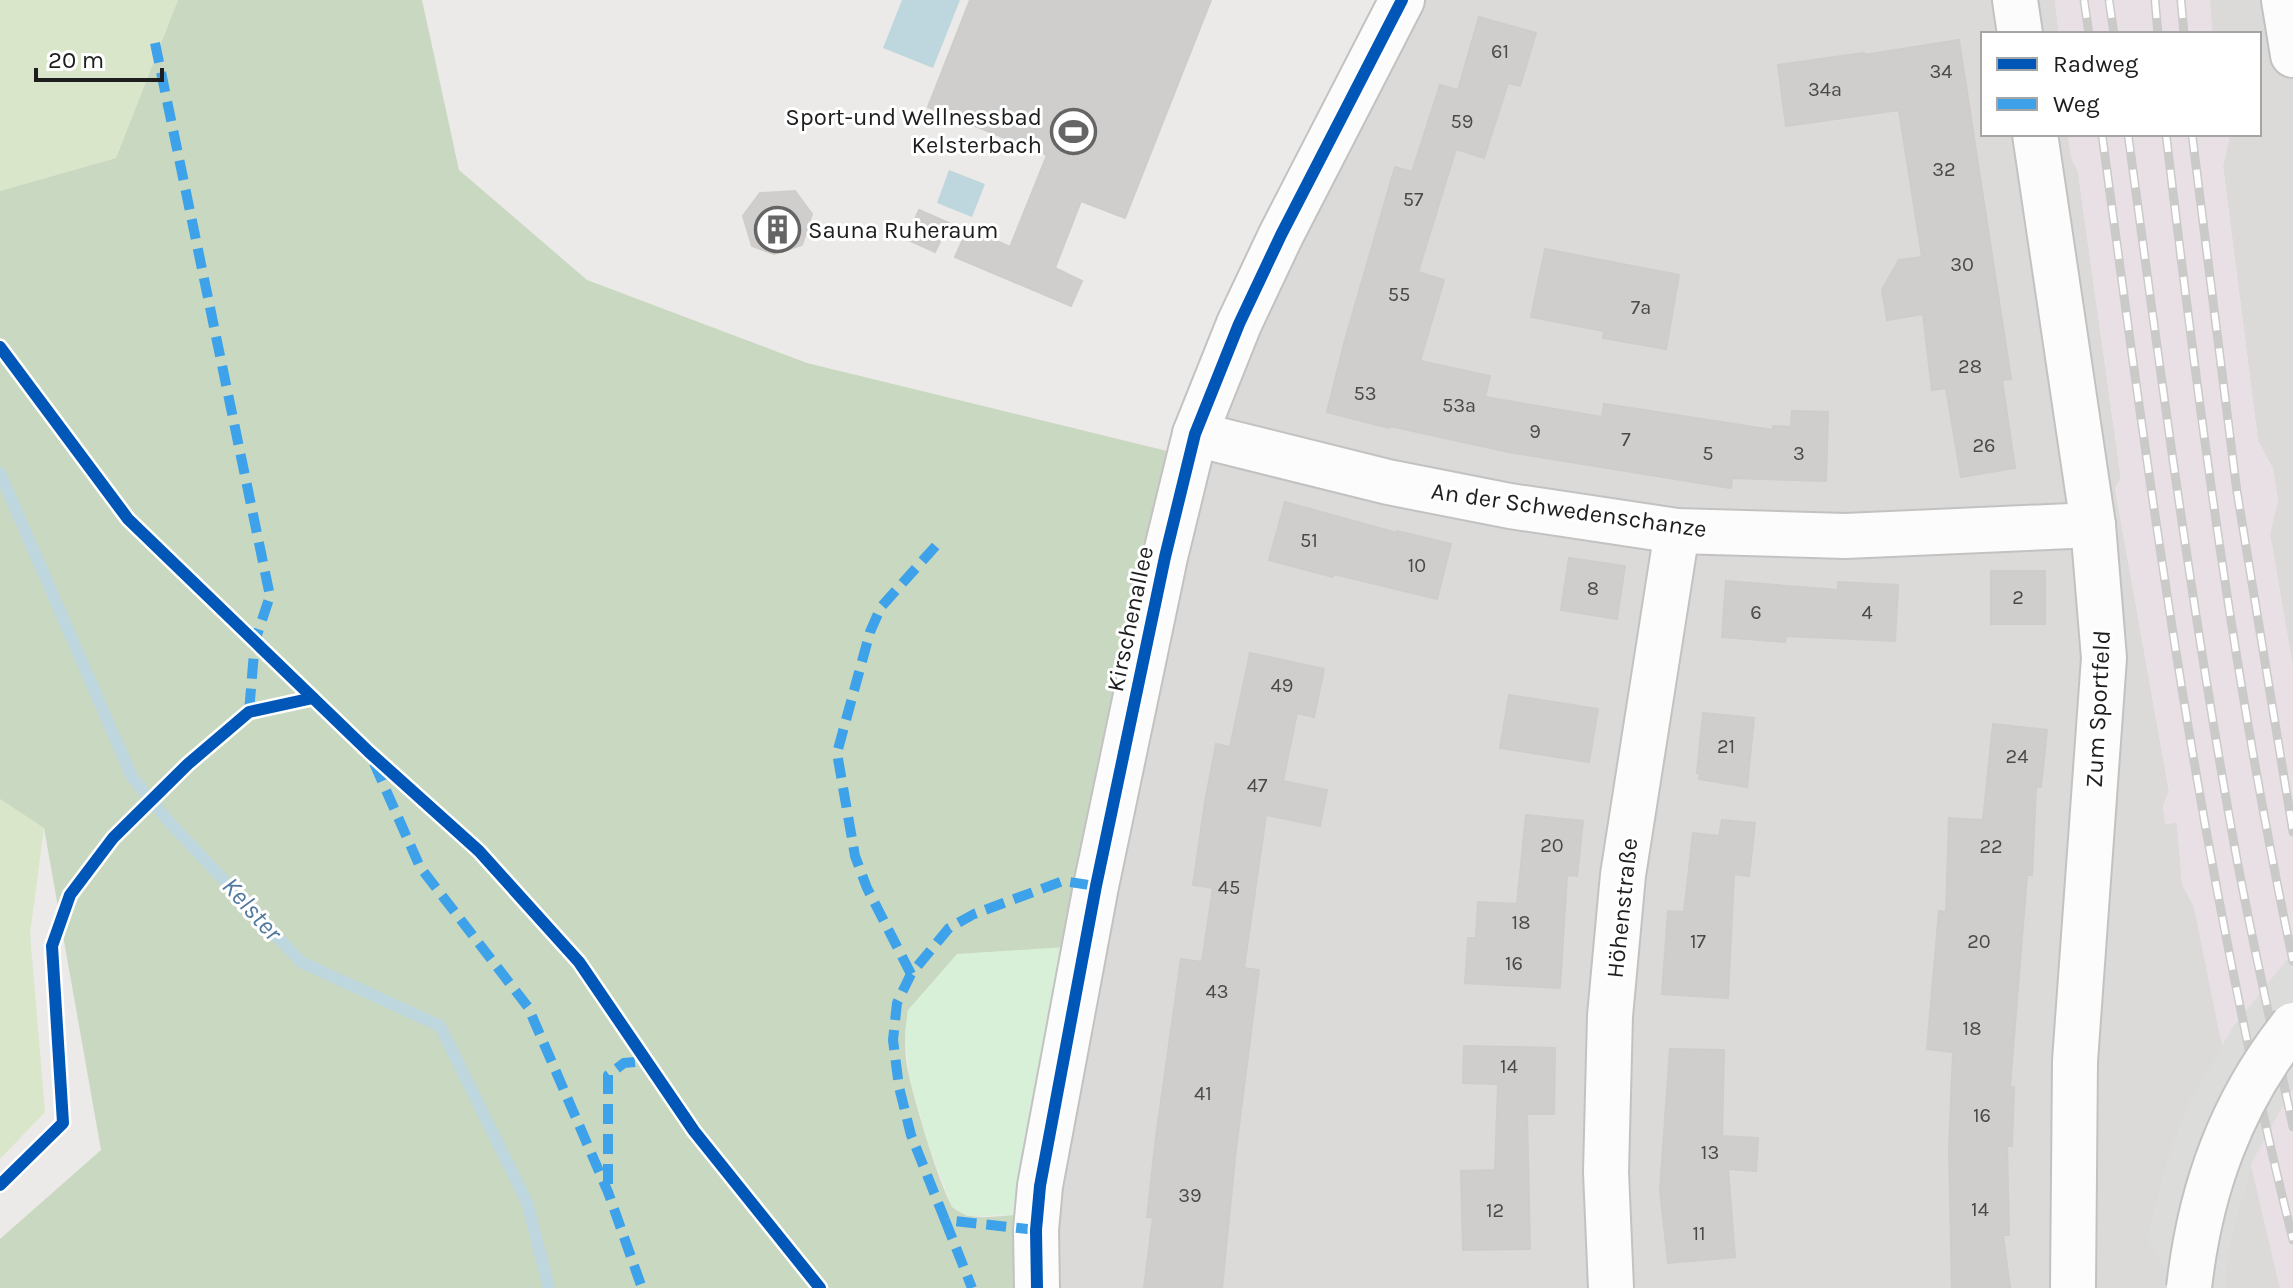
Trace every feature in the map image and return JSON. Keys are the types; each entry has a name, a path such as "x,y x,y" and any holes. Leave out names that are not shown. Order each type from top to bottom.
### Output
{"street":[{"name":"Kirschenallee","path":"1037,1288 1036,1230 1040,1186 1099,871 1165,557 1195,434 1239,324 1281,235 1402,0"},
{"path":"2015,0 2020,32"},
{"path":"2284,0 2293,55"},
{"name":"Zum Sportfeld","path":"2035,136 2093,525 2104,658 2075,1061 2073,1288"},
{"name":"An der Schwedenschanze","path":"1195,434 1388,482 1510,506 1677,531 1845,536 2093,525"},
{"name":"Höhenstraße","path":"1611,1288 1606,1172 1610,1016 1623,875 1677,531"},
{"path":"2189,1288 2194,1246 2207,1187 2229,1130 2255,1078 2293,1025"}],"shaded area":[{"path":"1423,0 2055,0 2059,32 1981,32 1981,136 2068,136 2071,157 2078,172 2121,479 2115,488 2169,791 2163,806 2166,824 2177,822 2182,884 2194,907 2280,1288 1056,1288 1053,1234 1115,890 1182,565 1217,427 1296,245"},
{"path":"2055,0 2210,0 2212,32 2059,32"},
{"path":"2210,0 2293,0 2293,668 2270,534 2278,500 2273,469 2258,441 2223,166 2230,136 2261,136 2261,32 2212,32"},
{"path":"2068,136 2230,136 2223,166 2258,441 2273,469 2278,501 2270,534 2293,668 2293,1288 2280,1288 2218,1027 2194,907 2182,884 2177,823 2165,824 2163,806 2169,791 2115,488 2121,478 2078,172 2071,157"}],"green space":[{"path":"0,0 178,0 116,158 0,191"},
{"path":"178,0 422,0 459,170 587,280 807,363 1167,451 1066,947 908,1010 905,1047 908,1072 942,1183 954,1208 960,1212 983,1217 1015,1215 1017,1288 0,1288 0,1239 101,1150 44,828 0,799 0,191 116,158"},
{"path":"0,799 44,828 30,934 45,1112 0,1159"},
{"path":"1066,947 1015,1215 967,1216 952,1207 927,1140 910,1080 905,1033 908,1010 957,954"}],"water":[{"path":"902,0 960,0 933,68 883,48"},
{"path":"949,170 985,184 972,217 937,203"}],"pier":[{"path":"2293,952 2293,1088 2252,1162 2228,1253 2225,1288 2176,1288 2147,1238 2165,1167 2189,1102 2233,1027"}],"building":[{"name":"Sport-und Wellnessbad Kelsterbach","path":"970,0 1211,0 1125,218 1081,201 1055,268 1082,281 1071,306 955,257 968,228 1010,247 1047,155 928,107"},
{"path":"1479,17 1536,33 1520,86 1508,83 1484,158 1456,149 1418,272 1444,280 1420,361 1490,376 1485,397 1602,417 1604,404 1773,430 1773,426 1791,427 1792,411 1828,412 1826,481 1732,478 1731,488 1508,452 1327,412 1395,167 1412,172 1440,85 1458,90"},
{"path":"1959,40 2011,379 2002,380 2015,468 1961,477 1946,388 1932,390 1923,314 1887,320 1882,290 1899,260 1922,257 1899,110 1786,126 1778,65"},
{"name":"Sauna Ruheraum","path":"795,191 812,214 802,245 774,254 752,246 743,216 760,193"},
{"path":"919,210 949,223 935,252 906,239"},
{"path":"1545,249 1679,275 1666,349 1603,338 1604,331 1531,317"},
{"path":"1285,502 1397,533 1451,544 1437,599 1269,560"},
{"path":"1569,558 1625,566 1617,619 1561,610"},
{"path":"1991,571 2045,571 2045,624 1991,624"},
{"path":"1726,581 1838,590 1838,582 1898,585 1895,641 1786,636 1785,642 1722,637"},
{"path":"1250,653 1324,669 1314,717 1297,713 1283,781 1327,790 1320,826 1266,815 1244,968 1259,970 1222,1288 1144,1288 1153,1217 1147,1217 1181,959 1202,962 1213,888 1193,885 1205,802 1216,744 1230,747"},
{"path":"1509,695 1598,709 1589,762 1500,748"},
{"path":"1703,713 1754,718 1747,787 1699,779"},
{"path":"1993,724 2047,730 2041,787 2036,787 2032,875 2027,875 2010,1087 2014,1087 2012,1146 2007,1146 2009,1235 2003,1235 2010,1288 1952,1288 1949,1149 1953,1052 1927,1049 1939,911 1946,912 1949,818 1983,820"},
{"path":"1526,815 1583,821 1577,876 1567,875 1560,988 1465,983 1468,938 1476,938 1478,902 1517,904"},
{"path":"1722,820 1755,823 1749,876 1734,874 1728,998 1662,994 1668,911 1684,912 1693,833 1719,836"},
{"path":"1464,1046 1555,1048 1554,1114 1527,1114 1530,1249 1463,1250 1461,1171 1495,1170 1498,1084 1463,1083"},
{"path":"1670,1049 1724,1050 1722,1136 1758,1138 1756,1171 1728,1169 1735,1257 1668,1263 1660,1190"}],"waterway":[{"name":"Kelster","path":"0,473 132,777 170,823 301,962 440,1026 527,1202 549,1288"}],"railway":[{"path":"2084,0 2089,32"},
{"path":"2109,0 2114,32"},
{"path":"2155,0 2158,32"},
{"path":"2181,0 2184,32"},
{"path":"2102,136 2182,690 2232,966 2293,1240"},
{"path":"2128,136 2178,497 2221,770 2293,1127"},
{"path":"2166,136 2220,549 2253,756 2293,961"},
{"path":"2192,136 2237,492 2293,832"}],"marked path":[{"path":"155,43 270,596 255,641 249,712"},
{"path":"911,974 867,888 855,856 837,753 870,632 881,607 942,539"},
{"path":"374,763 420,867 528,1007 608,1192 642,1288"},
{"path":"1036,1230 945,1220 911,1135 899,1087 893,1040 897,1003 911,974 949,928 974,914 1063,881 1096,886"},
{"path":"608,1184 608,1075 624,1063 646,1061"},
{"path":"945,1220 972,1288"}],"cycle path":[{"path":"1037,1288 1036,1230 1040,1186 1096,886 1165,557 1195,434 1239,324 1281,235 1402,0"},
{"path":"0,347 128,519 369,752 479,851 579,962 694,1131 820,1288"},
{"path":"0,1185 63,1123 52,946 70,895 113,838 188,764 249,712 313,698"}],"place":[{"name":"Sport-und Wellnessbad Kelsterbach","path":"1073,131"},
{"name":"Sauna Ruheraum","path":"777,230"}]}
